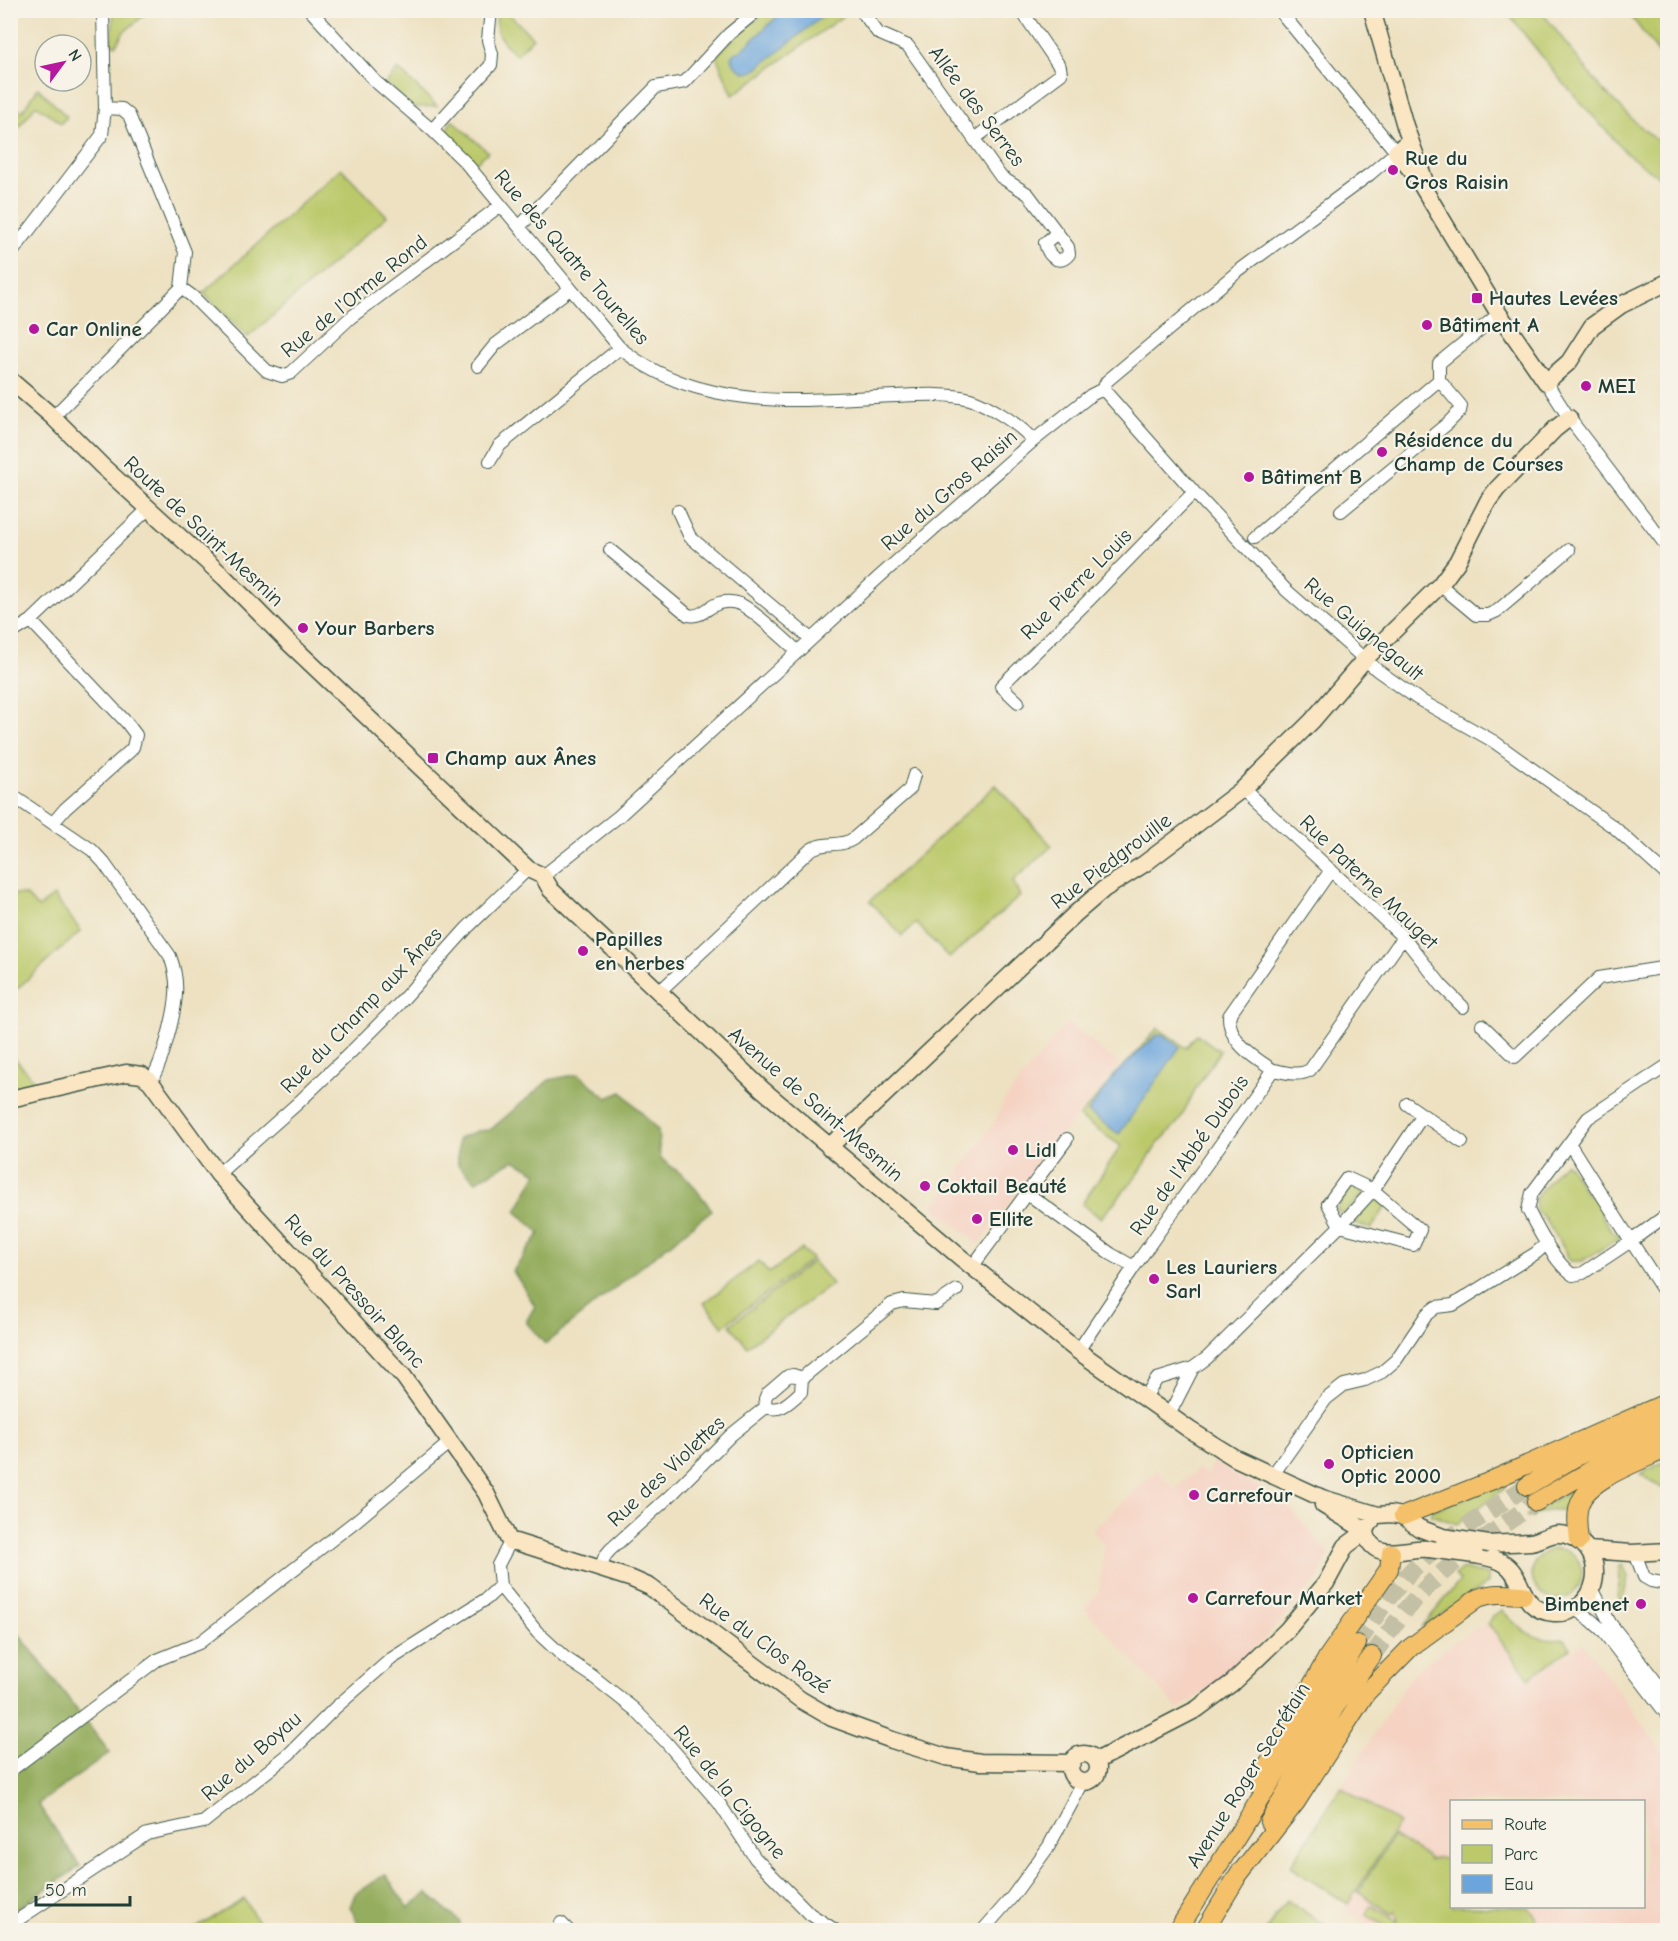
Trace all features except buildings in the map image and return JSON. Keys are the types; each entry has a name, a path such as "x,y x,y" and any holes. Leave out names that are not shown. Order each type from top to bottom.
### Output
{"main road":[{"path":"1403,1516 1523,1467 1668,1402"},
{"path":"1527,1486 1574,1458 1668,1415"},
{"path":"1536,1502 1602,1464 1668,1435"},
{"path":"1584,1546 1577,1520 1580,1503 1586,1493 1618,1471 1668,1448"},
{"path":"1230,1846 1262,1772 1327,1658 1389,1569 1391,1553"},
{"path":"1235,1880 1296,1802 1366,1693 1411,1647 1486,1594 1524,1595"},
{"name":"Avenue Roger Secrétain","path":"1178,1930 1357,1644"},
{"name":"Avenue Roger Secrétain","path":"1205,1930 1335,1707 1372,1656"}],"street":[{"path":"10,255 102,135 105,108 104,10"},
{"name":"Rue des Quatre Tourelles","path":"310,10 376,82 465,162 620,348 657,374 687,385 727,394 781,400 926,394 970,399 1014,422 1034,441"},
{"path":"432,130 491,65 492,54 488,40 491,10"},
{"path":"519,227 656,87 685,82 729,34 758,10"},
{"name":"Allée des Serres","path":"861,10 878,33 908,46 1001,177 1028,194 1057,233"},
{"path":"974,139 1061,74 1060,67 1021,10"},
{"path":"1279,10 1416,176 1499,314 1569,418 1668,549"},
{"path":"1372,10 1410,140 1432,200"},
{"path":"53,417 181,288 185,252 129,115 122,109 105,108"},
{"path":"1396,152 1410,140"},
{"name":"Rue du Gros Raisin","path":"535,873 619,816 797,651 1034,441 1091,395 1103,389 1107,381 1236,273 1370,174 1396,152"},
{"name":"Rue de l'Orme Rond","path":"181,288 192,296 267,371 282,376 291,373 350,318 501,205"},
{"path":"1546,382 1569,362 1592,326 1622,305 1668,282"},
{"path":"478,366 495,345 570,289"},
{"path":"1341,511 1460,411 1461,406 1439,380 1439,363 1499,314"},
{"path":"490,461 499,446 620,348"},
{"name":"Route de Saint-Mesmin","path":"10,380 53,417 148,509 225,578 287,641 471,815"},
{"path":"1255,537 1439,380"},
{"name":"Rue Guignegault","path":"1103,389 1194,492 1286,590 1381,673 1418,699 1493,741 1592,811 1616,828 1668,876"},
{"name":"Rue Piedgrouille","path":"828,1147 1104,889 1144,864 1244,789 1312,721 1365,659 1440,585 1457,562 1488,501 1497,489 1555,429 1569,418"},
{"name":"Rue Pierre Louis","path":"1018,702 1001,686 1194,492"},
{"path":"10,634 31,621 148,509"},
{"path":"678,511 690,537 811,639"},
{"path":"610,550 688,615 694,616 714,604 723,602 741,604 797,651"},
{"path":"1440,585 1476,615 1488,615 1497,611 1569,550"},
{"path":"31,621 136,735 130,752 65,809 53,823"},
{"path":"658,993 809,851 821,844 844,843 853,839 910,789 914,775"},
{"name":"Rue Paterne Mauget","path":"1244,789 1405,939 1442,986 1462,1007"},
{"path":"10,794 92,850 104,863 170,956 176,994 162,1057 150,1081 142,1075 126,1073 10,1099"},
{"name":"Avenue de Saint-Mesmin","path":"471,815 535,873 658,993 828,1147 972,1267 1078,1351 1235,1458 1322,1498 1378,1515 1403,1516 1419,1528 1443,1537 1489,1544 1530,1542 1561,1534 1584,1546"},
{"name":"Rue de l'Abbé Dubois","path":"1078,1351 1134,1267 1273,1070 1240,1045 1231,1030 1229,1016 1331,870"},
{"name":"Rue du Champ aux Ânes","path":"218,1174 351,1052 405,997 466,928 535,873"},
{"path":"1273,1070 1296,1074 1310,1070 1397,946 1405,939"},
{"path":"1482,1025 1515,1057 1599,978 1668,967"},
{"path":"1522,1050 1531,1062"},
{"path":"1668,1065 1588,1118 1530,1198 1528,1209 1547,1243 1567,1271 1573,1275 1583,1273 1668,1214"},
{"name":"Rue du Pressoir Blanc","path":"150,1081 218,1174 405,1377 486,1493 510,1542"},
{"path":"1407,1104 1462,1142"},
{"path":"1145,1397 1157,1379 1193,1368 1207,1358 1340,1226 1373,1190 1423,1115"},
{"path":"972,1267 1067,1139"},
{"path":"1569,1143 1668,1298"},
{"path":"1347,1178 1373,1190 1420,1230 1413,1245 1340,1226 1328,1204 1347,1178"},
{"path":"1028,1194 1111,1254 1134,1267"},
{"path":"1272,1476 1326,1399 1344,1385 1365,1380 1382,1372 1396,1360 1427,1314 1436,1307 1453,1305 1536,1253 1547,1243"},
{"name":"Rue des Violettes","path":"766,1407 773,1410 779,1409 794,1398 801,1392 802,1378 892,1304 904,1301 936,1304 957,1290"},
{"path":"1170,1415 1193,1368"},
{"name":"Rue des Violettes","path":"766,1407 767,1394 788,1377 793,1375 802,1378"},
{"name":"Rue des Violettes","path":"600,1569 610,1550 670,1496 731,1435 766,1407"},
{"path":"10,1771 157,1660 200,1643 357,1520 450,1442"},
{"path":"1288,1483 1366,1532 1370,1543 1376,1549 1391,1553 1417,1548 1429,1549 1500,1561 1514,1573 1524,1595 1531,1604 1552,1613 1564,1613 1586,1601 1594,1584 1614,1563 1634,1553"},
{"path":"1096,1761 1197,1709 1232,1683 1287,1630 1326,1584 1346,1546 1366,1532 1372,1520 1378,1515"},
{"path":"500,1586 497,1575 498,1565 510,1542"},
{"name":"Rue du Clos Rozé","path":"510,1542 516,1542 650,1587 801,1700 832,1718 946,1757 980,1762 1072,1763"},
{"path":"1584,1546 1634,1553 1668,1551"},
{"path":"1584,1546 1593,1558 1594,1584 1610,1623 1668,1697"},
{"path":"1634,1553 1644,1577 1651,1581 1668,1584"},
{"name":"Rue du Boyau","path":"12,1925 147,1834 204,1822 289,1754 335,1708 391,1659 486,1599 500,1586"},
{"name":"Rue de la Cigogne","path":"500,1586 537,1632 564,1657 634,1709 719,1803 755,1858 810,1914 835,1930"},
{"path":"1575,1609 1602,1630 1668,1716"},
{"path":"1088,1755 1096,1761 1098,1771 1089,1782 1083,1782 1072,1775 1072,1763 1078,1756 1088,1755"},
{"path":"983,1930 1012,1897 1049,1846 1083,1782"}],"shaded area":[{"path":"1067,1022 1119,1064 1033,1171 979,1244 933,1207 995,1121 1004,1101"},
{"path":"1213,1462 1286,1503 1329,1554 1318,1579 1237,1669 1178,1709 1084,1608 1099,1592 1104,1545 1092,1530 1157,1470 1175,1489 1198,1469 1206,1474"},
{"path":"1486,1623 1528,1680 1583,1643 1667,1758 1667,1930 1378,1930 1344,1910 1348,1903 1290,1867 1413,1673 1457,1640"}],"green space":[{"path":"114,10 149,11 123,33 116,45 111,44"},
{"path":"497,11 506,11 533,38 516,55 499,36 496,26"},
{"path":"766,11 850,11 733,95 716,56"},
{"path":"1506,11 1541,11 1600,87 1633,120 1667,149 1667,183 1627,154 1559,78"},
{"path":"1627,11 1667,11 1667,64"},
{"path":"398,69 437,106 412,108 386,83"},
{"path":"35,93 43,93 67,117 61,123 36,105 15,132 11,128 11,103 22,112"},
{"path":"452,120 488,152 474,164 458,150 450,139 448,133"},
{"path":"341,168 387,216 248,337 203,293"},
{"path":"996,785 1052,846 1013,881 1020,896 949,958 916,923 902,936 870,901"},
{"path":"12,894 26,895 38,908 54,896 81,931 11,994"},
{"path":"1158,1028 1186,1048 1197,1034 1220,1051 1196,1088 1179,1121 1157,1145 1139,1173 1101,1218 1082,1204 1121,1146 1079,1117"},
{"path":"11,1054 38,1085 11,1088"},
{"path":"579,1074 607,1098 622,1092 658,1130 660,1158 688,1179 712,1210 545,1344 526,1322 535,1306 513,1271 540,1233 516,1211 537,1173 514,1160 476,1181 458,1165 458,1139 477,1131 490,1130 549,1080"},
{"path":"1565,1163 1586,1194 1600,1200 1605,1210 1601,1214 1612,1232 1620,1234 1621,1237 1582,1261 1570,1261 1543,1216 1537,1213 1535,1202 1537,1195"},
{"path":"1353,1184 1365,1193 1343,1214 1336,1210"},
{"path":"1375,1198 1387,1205 1371,1229 1355,1223 1356,1218"},
{"path":"802,1249 812,1259 723,1326 704,1303 759,1261 769,1273"},
{"path":"813,1261 832,1284 747,1346 730,1325"},
{"path":"1667,1460 1667,1491 1640,1474"},
{"path":"1590,1480 1572,1510 1549,1510 1527,1518 1526,1516"},
{"path":"1495,1486 1505,1488 1457,1524 1431,1515 1433,1510"},
{"path":"1552,1549 1562,1549 1575,1556 1582,1569 1582,1579 1575,1592 1562,1599 1552,1599 1543,1595 1536,1588 1532,1579 1532,1569 1536,1560 1543,1553"},
{"path":"1623,1565 1628,1577 1622,1604 1617,1596 1620,1581 1619,1567"},
{"path":"1463,1569 1488,1575 1488,1583 1421,1628 1460,1581 1455,1575"},
{"path":"1502,1610 1530,1634 1546,1639 1565,1639 1571,1648 1529,1678 1488,1624 1493,1616"},
{"path":"10,1622 110,1753 38,1804 80,1866 11,1913"},
{"path":"1341,1787 1399,1823 1348,1904 1290,1867"},
{"path":"1393,1836 1429,1858 1428,1860 1438,1858 1450,1860 1450,1908 1530,1908 1541,1930 1392,1930 1366,1915 1372,1905 1398,1922 1395,1910 1392,1914 1358,1892"},
{"path":"385,1874 408,1908 427,1893 460,1922 460,1930 362,1930 350,1907 355,1894"},
{"path":"244,1899 263,1930 193,1930"},
{"path":"1286,1900 1333,1930 1266,1930"}],"water":[{"path":"783,11 829,11 754,71 746,73 736,67 731,58 734,53 741,51"},
{"path":"1162,1034 1180,1047 1119,1134 1088,1112 1115,1074 1157,1035"}],"tunnel":[{"path":"1357,1644 1391,1594 1415,1567 1455,1535 1527,1486"},
{"path":"1372,1656 1403,1613 1437,1577 1485,1538 1536,1502"}],"place":[{"name":"Rue du Gros Raisin","path":"1393,170"},
{"name":"Hautes Levées","path":"1477,298"},
{"name":"Bâtiment A","path":"1427,325"},
{"name":"Car Online","path":"34,329"},
{"name":"MEI","path":"1586,386"},
{"name":"Résidence du Champ de Courses","path":"1382,452"},
{"name":"Bâtiment B","path":"1249,477"},
{"name":"Your Barbers","path":"303,628"},
{"name":"Champ aux Ânes","path":"433,758"},
{"name":"Papilles en herbes","path":"583,951"},
{"name":"Lidl","path":"1013,1150"},
{"name":"Coktail Beauté","path":"925,1186"},
{"name":"Ellite","path":"977,1219"},
{"name":"Les Lauriers Sarl","path":"1154,1279"},
{"name":"Opticien Optic 2000","path":"1329,1464"},
{"name":"Carrefour","path":"1194,1495"},
{"name":"Carrefour Market","path":"1193,1598"},
{"name":"Bimbenet","path":"1641,1604"}]}
